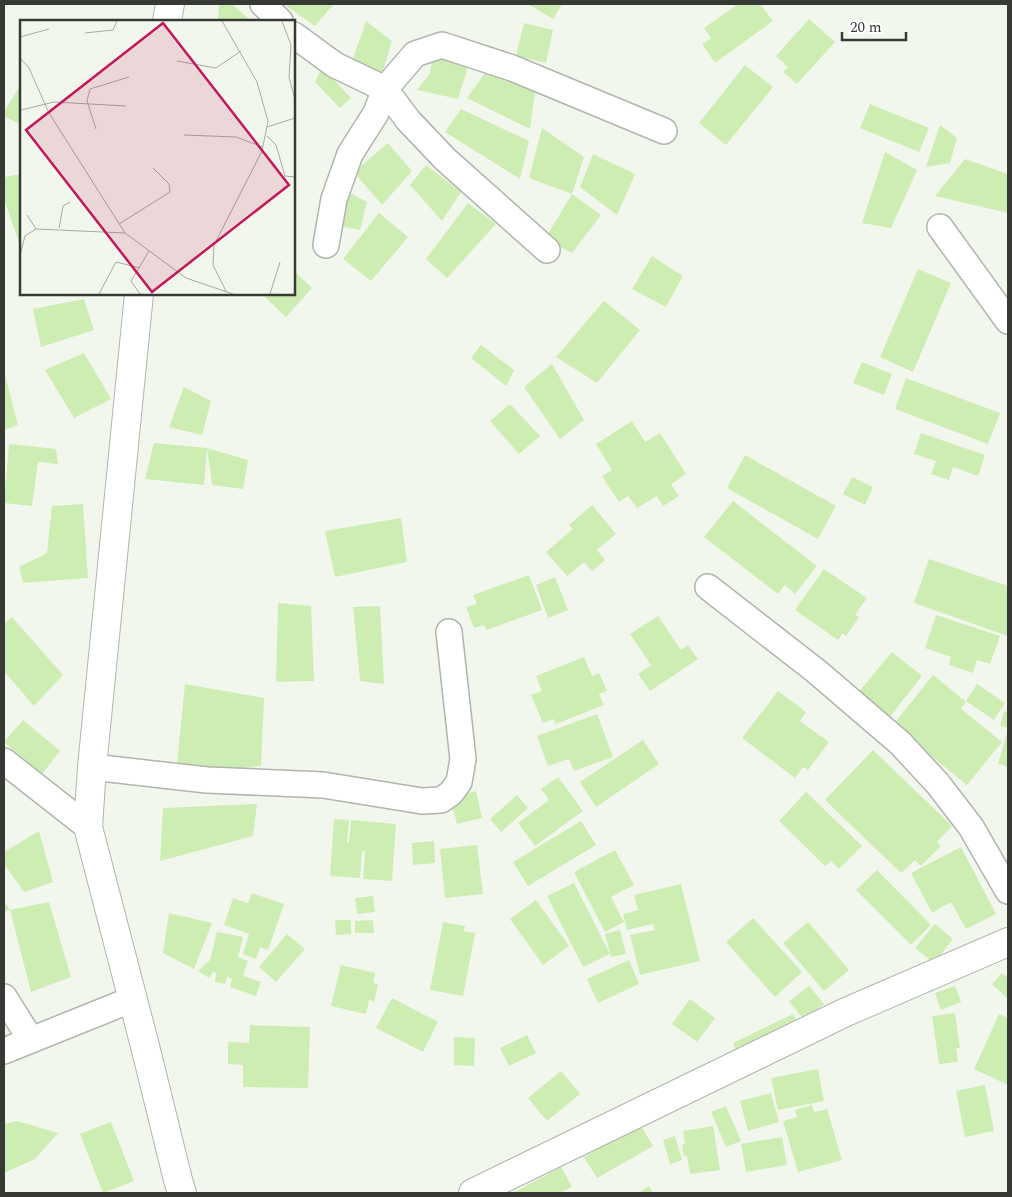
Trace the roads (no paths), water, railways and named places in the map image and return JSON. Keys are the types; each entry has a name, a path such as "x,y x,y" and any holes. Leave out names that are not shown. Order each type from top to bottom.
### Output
{"street":[{"path":"167,20 170,4"},
{"path":"263,4 279,20"},
{"path":"295,37 335,65 385,89 408,120 445,159 547,250"},
{"path":"326,245 334,199 350,154 376,113 385,89 415,54 442,44 512,68 664,131"},
{"path":"940,227 1008,321"},
{"path":"139,295 92,767 88,827 182,1193"},
{"path":"708,587 816,671 900,744 938,784 971,827 1008,891"},
{"path":"92,767 207,780 324,786 422,802 440,800 450,793 459,782 462,759 449,632"},
{"path":"4,761 88,827"},
{"path":"473,1193 846,1012 1008,942"},
{"path":"4,997 32,1040"},
{"path":"4,1051 133,999"}]}
